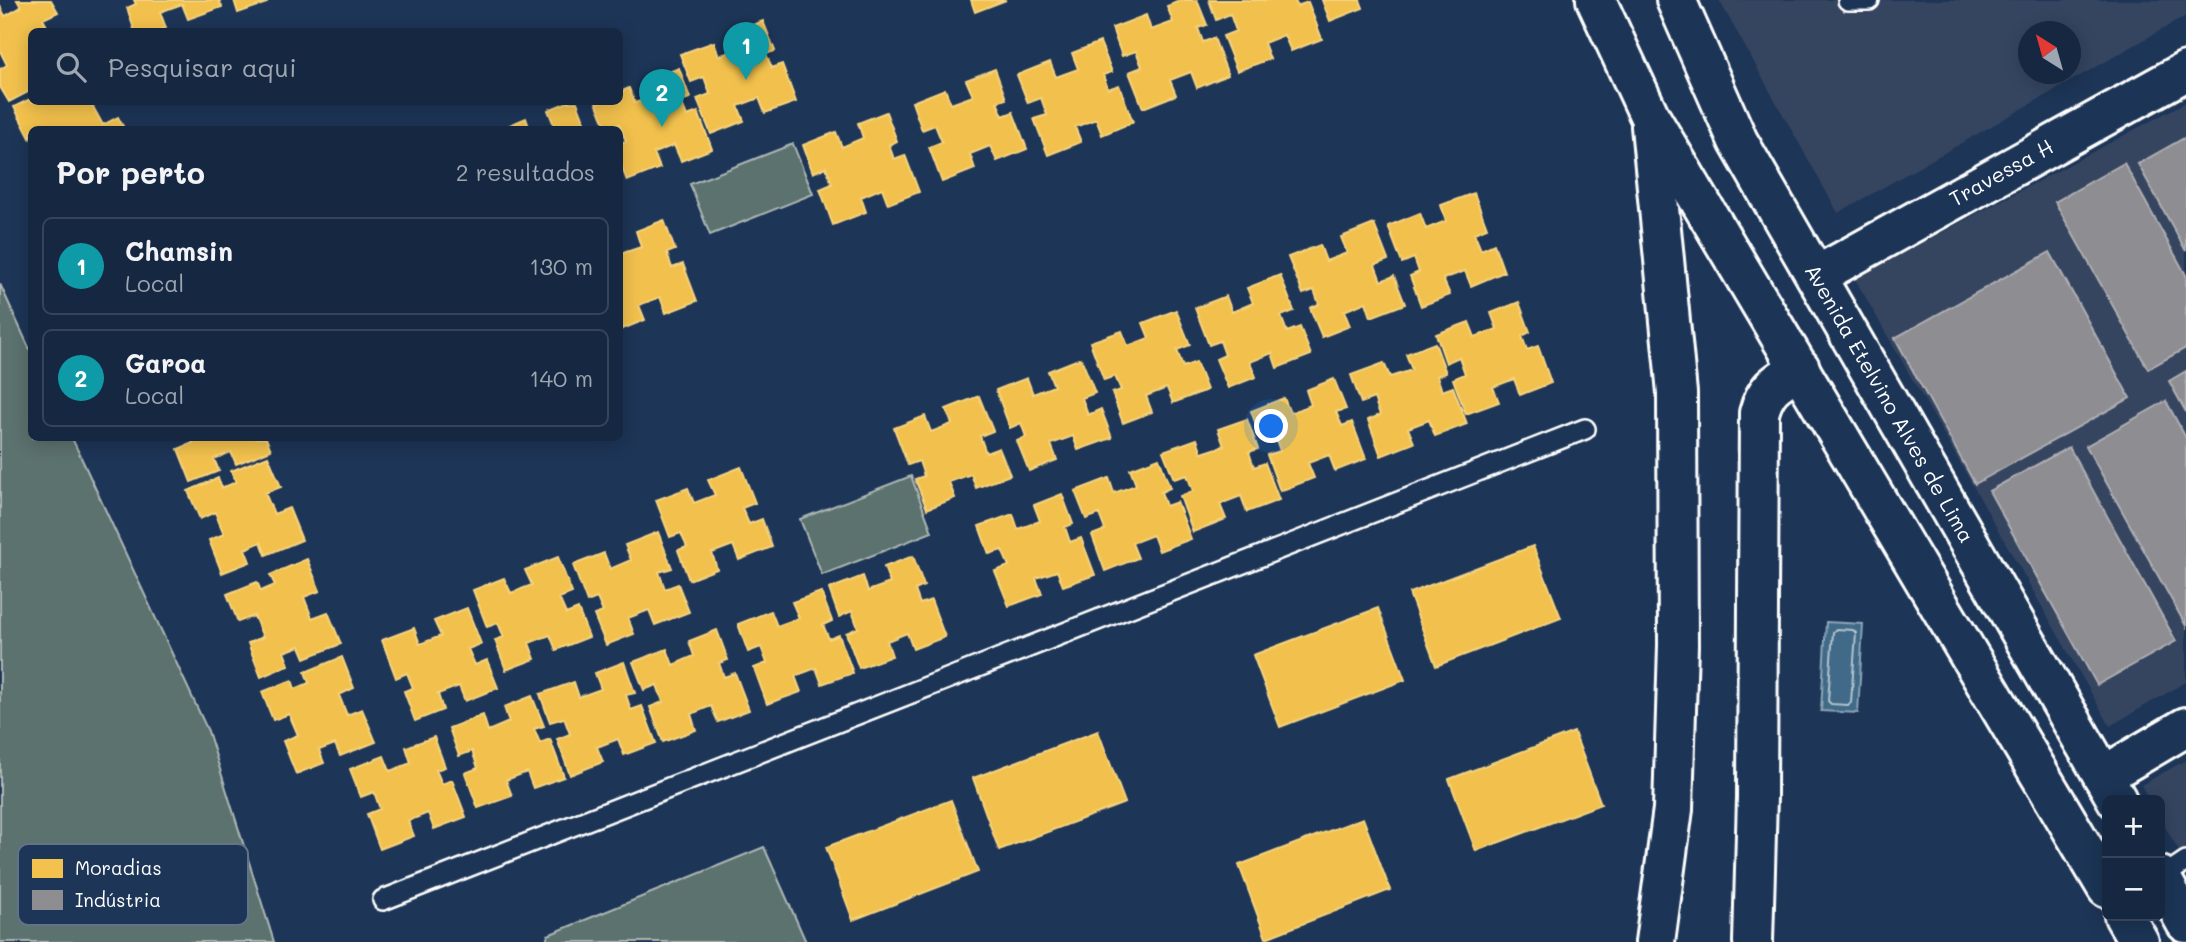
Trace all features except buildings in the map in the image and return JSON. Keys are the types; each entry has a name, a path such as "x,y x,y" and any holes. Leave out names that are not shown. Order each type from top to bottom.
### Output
{"main road":[{"path":"1596,0 1650,117 2102,880"},
{"name":"Avenida Etelvino Alves de Lima","path":"1676,0 1738,141 2110,788"},
{"name":"Travessa H","path":"1816,276 2186,71"},
{"path":"1650,117 1677,393 1678,645 1672,808 1655,942"},
{"path":"1753,942 1757,797 1759,413 1763,397 1773,385 1800,368"},
{"path":"2110,788 2186,727"},
{"path":"2165,886 2186,923"},
{"path":"2127,921 2139,942"}],"lane":[{"path":"1848,0 1869,0"},
{"path":"383,900 1586,429"},
{"path":"2165,874 2186,861"}],"shaded area":[{"path":"1719,0 2186,0 2186,16 2081,75 2081,21 2018,21 2018,84 2066,84 1838,213"},
{"path":"2186,102 2186,682 2110,726 1855,279"},
{"path":"2186,760 2186,863 2165,827 2165,795 2146,795 2141,785"}],"green space":[{"path":"793,144 813,194 710,235 690,184"},
{"path":"0,284 28,345 28,441 73,441 208,731 243,844 18,844 18,925 248,925 248,859 274,942 0,942"},
{"path":"911,476 932,532 822,575 800,519"},
{"path":"764,847 806,942 546,942 548,935"}],"water":[{"path":"1826,622 1863,624 1858,713 1821,711"}],"place":[{"name":"Chamsin","path":"746,80"},
{"name":"Garoa","path":"662,127"}]}
